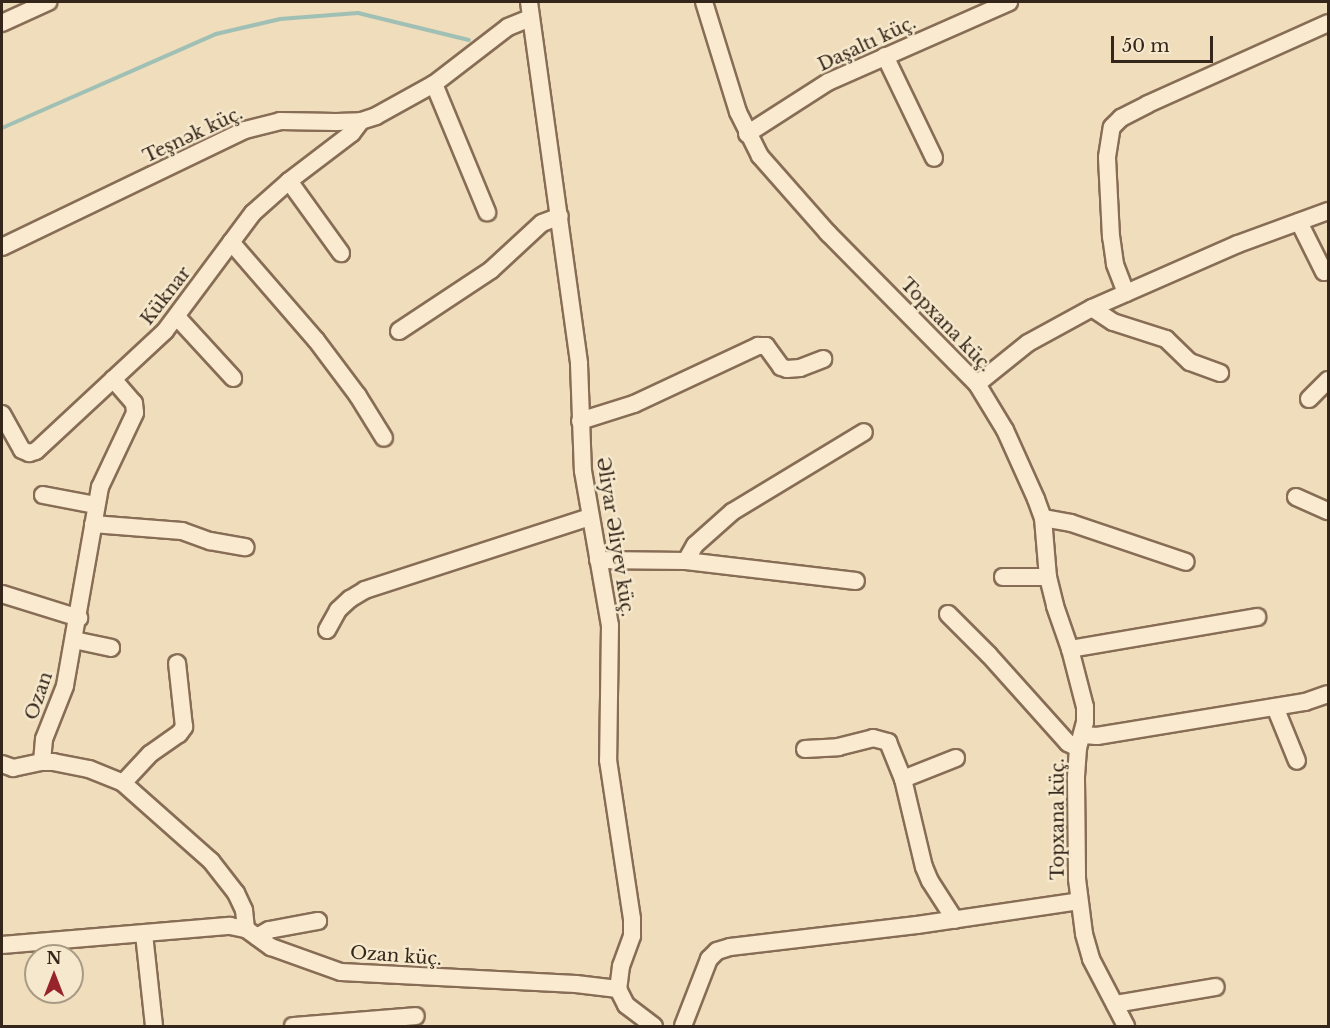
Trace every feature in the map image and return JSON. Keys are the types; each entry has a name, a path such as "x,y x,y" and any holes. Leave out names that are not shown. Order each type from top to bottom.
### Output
{"street":[{"path":"2,23 48,2"},
{"name":"Topxana küç.","path":"704,2 738,112 747,134 766,164 814,218 977,384 1005,430 1043,518 1048,577 1054,606 1070,649 1085,707 1076,778 1079,902 1091,959 1126,1026"},
{"name":"Daşaltı küç.","path":"747,134 828,82 1009,2"},
{"name":"Teşnək küç.","path":"2,247 245,130 280,121 361,121 376,116 434,84 530,10"},
{"name":"Əliyar Əliyev küç.","path":"530,10 579,364 583,471 610,624 609,772 632,918 632,936 621,966 618,989"},
{"path":"1126,293 1115,264 1111,237 1107,157 1113,127 1121,118 1148,104 1329,23"},
{"path":"885,56 934,158"},
{"path":"434,84 487,212"},
{"name":"Küknar","path":"2,414 22,450 29,453 36,451 177,317 253,213 289,180 346,138 361,121"},
{"path":"289,180 341,253"},
{"path":"977,384 1028,343 1092,308 1238,244 1329,211"},
{"path":"399,331 491,270 542,223 560,216"},
{"path":"1299,222 1324,272"},
{"path":"231,242 316,340 358,396 384,438"},
{"path":"1092,308 1113,322 1166,339 1190,362 1220,373"},
{"path":"177,317 233,378"},
{"path":"580,421 634,404 758,346 766,345 781,367 786,369 800,368 823,359"},
{"name":"Ozan","path":"42,762 44,739 65,686 79,618 96,505 106,473 135,413 134,403 113,379"},
{"path":"1309,399 1329,380"},
{"path":"686,561 695,545 732,512 864,432"},
{"path":"43,495 96,505"},
{"path":"1296,497 1329,511"},
{"path":"327,630 338,610 365,590 590,517"},
{"path":"1043,518 1071,523 1186,562"},
{"path":"93,524 182,531 210,542 245,547"},
{"path":"598,560 686,561 856,581"},
{"path":"1003,577 1048,577"},
{"path":"2,594 79,618"},
{"path":"948,614 989,655 1068,743 1080,742 1097,736 1305,702 1329,694"},
{"path":"1070,649 1257,617"},
{"path":"74,640 111,648"},
{"path":"123,783 150,754 184,727 177,663"},
{"path":"1275,707 1297,761"},
{"path":"805,749 838,747 882,738 893,748 903,779 924,867 930,881 955,920"},
{"path":"903,779 956,758"},
{"path":"2,765 13,768 53,762 89,769 123,783 211,861 236,893 252,933 318,921"},
{"path":"683,1026 710,959 717,951 730,946 955,920 1079,902"},
{"name":"Ozan küç.","path":"2,945 214,926 252,933 286,953 341,972 576,984 618,989"},
{"path":"144,934 154,1026"},
{"path":"1115,1004 1216,987"},
{"path":"618,989 626,1005 654,1026"},
{"path":"293,1026 416,1016"}],"waterway":[{"path":"2,128 216,34 280,19 358,13 469,40"}]}
